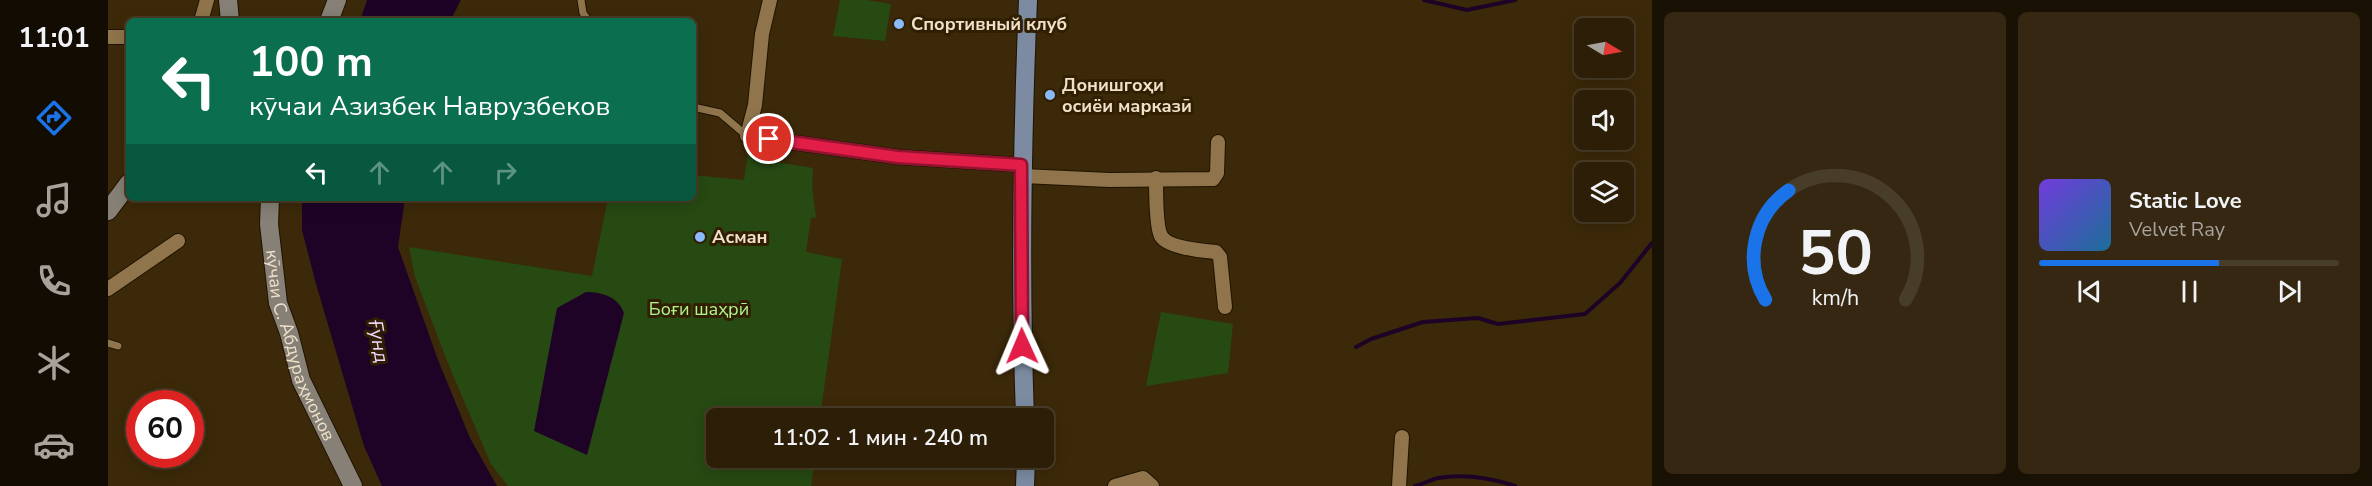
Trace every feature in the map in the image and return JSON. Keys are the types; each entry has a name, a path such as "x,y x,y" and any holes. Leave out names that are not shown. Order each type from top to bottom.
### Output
{"main road":[{"path":"1025,408 1022,170 1028,0"},
{"path":"1025,486 1026,468"}],"street":[{"path":"202,18 207,0"},
{"path":"228,0 230,18"},
{"path":"330,18 337,0"},
{"path":"770,0 762,34 760,78 747,136 898,157 1109,180 1213,179 1217,173 1218,142"},
{"path":"108,37 126,37"},
{"path":"1156,178 1161,235 1167,242 1197,250 1216,252 1220,257 1225,307"},
{"path":"108,211 126,187"},
{"name":"кӯчаи С. Абдураҳмонов","path":"270,201 269,224 278,303 289,333 301,380 353,486"},
{"path":"108,289 178,241"},
{"path":"1399,486 1402,437"},
{"path":"1115,486 1143,478 1152,486"}],"lane":[{"path":"580,0 587,18"},
{"path":"696,108 720,113 747,136"},
{"path":"108,344 117,346"}],"green space":[{"path":"840,0 867,0 891,4 885,41 833,36"},
{"name":"Боғи шаҳрӣ","path":"748,154 762,160 813,168 812,186 816,218 811,217 806,252 842,259 821,408 706,408 706,468 814,468 811,486 508,486 491,464 449,366 415,277 409,247 592,276 607,201 696,201 696,175 744,180"},
{"path":"1161,312 1233,324 1228,373 1146,386"}],"water":[{"path":"367,0 461,0 452,18 361,18"},
{"name":"Ғунд","path":"302,201 405,201 398,247 438,360 470,438 497,486 382,486 364,446 302,230"},
{"path":"586,292 609,296 618,303 624,313 587,455 534,431 557,308"}],"waterway":[{"path":"1424,0 1467,10 1515,0"},
{"path":"1356,347 1371,339 1423,322 1478,318 1498,324 1585,314 1620,283 1652,243"},
{"path":"1415,486 1438,478 1457,476 1487,479 1515,486"}],"place":[{"name":"Спортивный клуб","path":"899,24"},
{"name":"Донишгоҳи осиёи марказӣ","path":"1050,95"},
{"name":"Асман","path":"700,237"}],"route":[{"path":"769,139 898,157 1021,165 1023,176 1022,346"}]}
